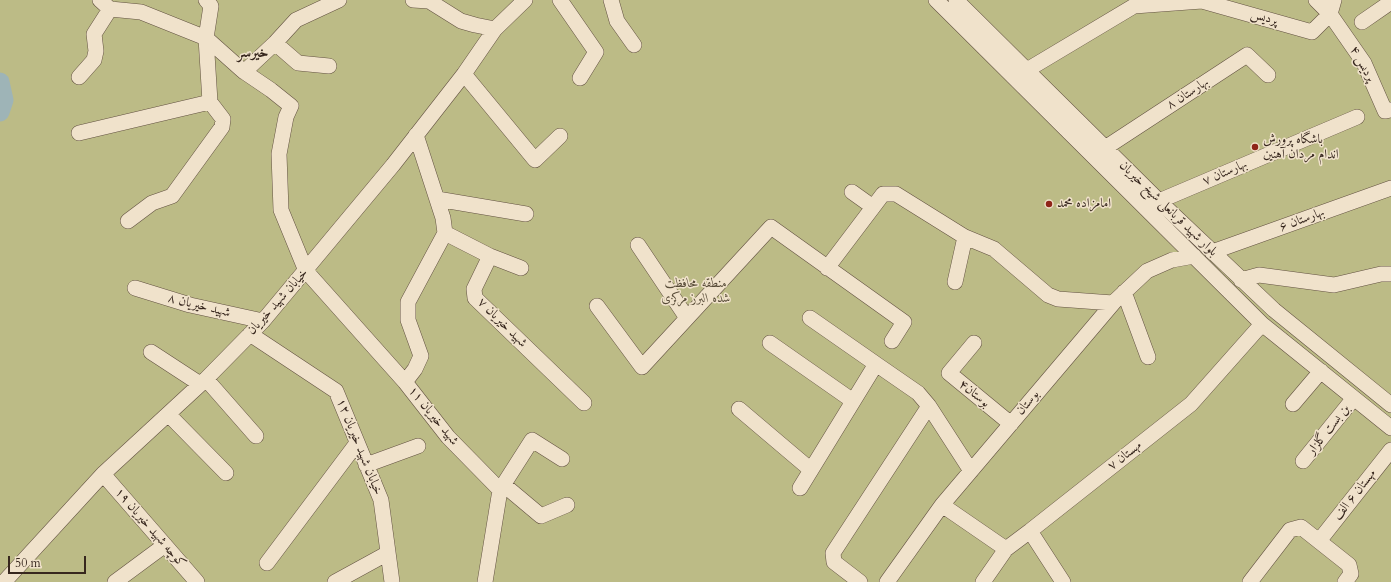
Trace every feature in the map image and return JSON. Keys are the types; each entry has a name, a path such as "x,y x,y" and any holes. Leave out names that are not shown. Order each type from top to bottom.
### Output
{"street":[{"path":"128,221 152,203 172,196 222,127 223,119 210,102 206,38 211,6 206,0"},
{"path":"79,77 94,60 96,51 94,34 105,4 140,12 206,38 244,72 275,44 296,20 339,0"},
{"path":"413,0 430,0 461,21 495,29"},
{"name":"خیابان شهید خیریان","path":"4,582 104,474 203,381 263,321 393,165 464,74 495,29 525,0"},
{"path":"560,0 596,52 580,78"},
{"path":"611,0 617,21 634,45"},
{"path":"936,0 1100,152 1194,256 1262,324 1391,428"},
{"name":"بلوار شهید قربانعلی شیخ خیریان","path":"956,0 1027,70 1100,152 1159,201 1274,310 1391,405"},
{"name":"پردیس","path":"1027,70 1134,6 1202,0 1235,6 1312,32 1332,7"},
{"path":"1316,0 1332,7"},
{"path":"1362,22 1391,2"},
{"name":"پردیس ۴","path":"1332,7 1364,64 1385,112 1391,110"},
{"path":"475,25 481,50"},
{"path":"275,44 298,63 329,66"},
{"name":"بهارستان ۸","path":"1100,152 1247,56 1268,75"},
{"name":"شهید خیریان ۱۱","path":"244,72 271,90 291,106 286,117 279,154 281,210 306,271 405,382 448,437 502,487 541,516 567,505"},
{"path":"464,74 534,160 560,136"},
{"path":"79,133 210,102"},
{"name":"بهارستان ۷","path":"1159,201 1357,118"},
{"path":"405,382 415,369 421,356 408,320 408,302 445,233 443,218 416,135"},
{"name":"بهارستان ۶","path":"1212,252 1391,188"},
{"path":"852,192 873,207"},
{"path":"827,268 883,194 896,194 965,237 994,249 1048,295 1058,299 1113,304"},
{"path":"437,199 526,214"},
{"path":"597,306 642,367 771,227 904,322 892,341"},
{"path":"445,233 490,256 521,268"},
{"path":"955,282 965,237"},
{"path":"638,245 687,318"},
{"name":"شهید خیریان ۷","path":"490,256 474,289 475,298 584,404"},
{"name":"بوستان","path":"887,582 942,505 1124,292 1147,271 1172,260 1194,256"},
{"path":"1241,280 1259,275 1334,285 1381,274 1391,274"},
{"name":"شهید خیریان ۸","path":"135,288 190,305 263,321"},
{"path":"1124,292 1148,357"},
{"path":"810,318 918,393 929,406 971,470"},
{"name":"مهستان ۷","path":"983,582 1006,549 1191,404 1262,324"},
{"name":"خیابان شهید خیریان ۱۲","path":"250,334 336,391 381,500 392,582"},
{"path":"770,343 853,401"},
{"name":"بوستان۴","path":"974,343 949,373 1011,424"},
{"path":"151,352 203,381 256,436"},
{"path":"800,488 876,364"},
{"path":"1293,404 1321,371"},
{"name":"بن بست گلزار","path":"1303,461 1354,398"},
{"path":"860,582 834,562 833,552 929,406"},
{"path":"739,409 811,470"},
{"path":"168,414 226,474"},
{"path":"485,582 502,487 532,440 562,459"},
{"path":"267,563 357,443"},
{"path":"366,465 418,446"},
{"name":"مهستان ۶ الف","path":"1319,541 1391,450"},
{"name":"کوچه شهید خیریان ۱۹","path":"104,474 197,582"},
{"path":"942,505 1006,549"},
{"path":"1250,582 1290,530 1301,527 1349,565 1351,574 1344,582"},
{"path":"1030,531 1063,582"},
{"path":"115,582 165,546"},
{"path":"335,582 388,553"}],"green space":[{"name":"منطقه محافظت شده البرز مرکزی","path":"0,0 1391,0 1391,582 0,582"}],"waterway":[{"path":"0,82 4,100 0,112"}],"place":[{"name":"باشگاه پرورش اندام مردان آهنین","path":"1255,147"},
{"name":"امامزاده محمد","path":"1049,204"}],"district":[{"name":"خیرسر","path":"253,54"}]}
